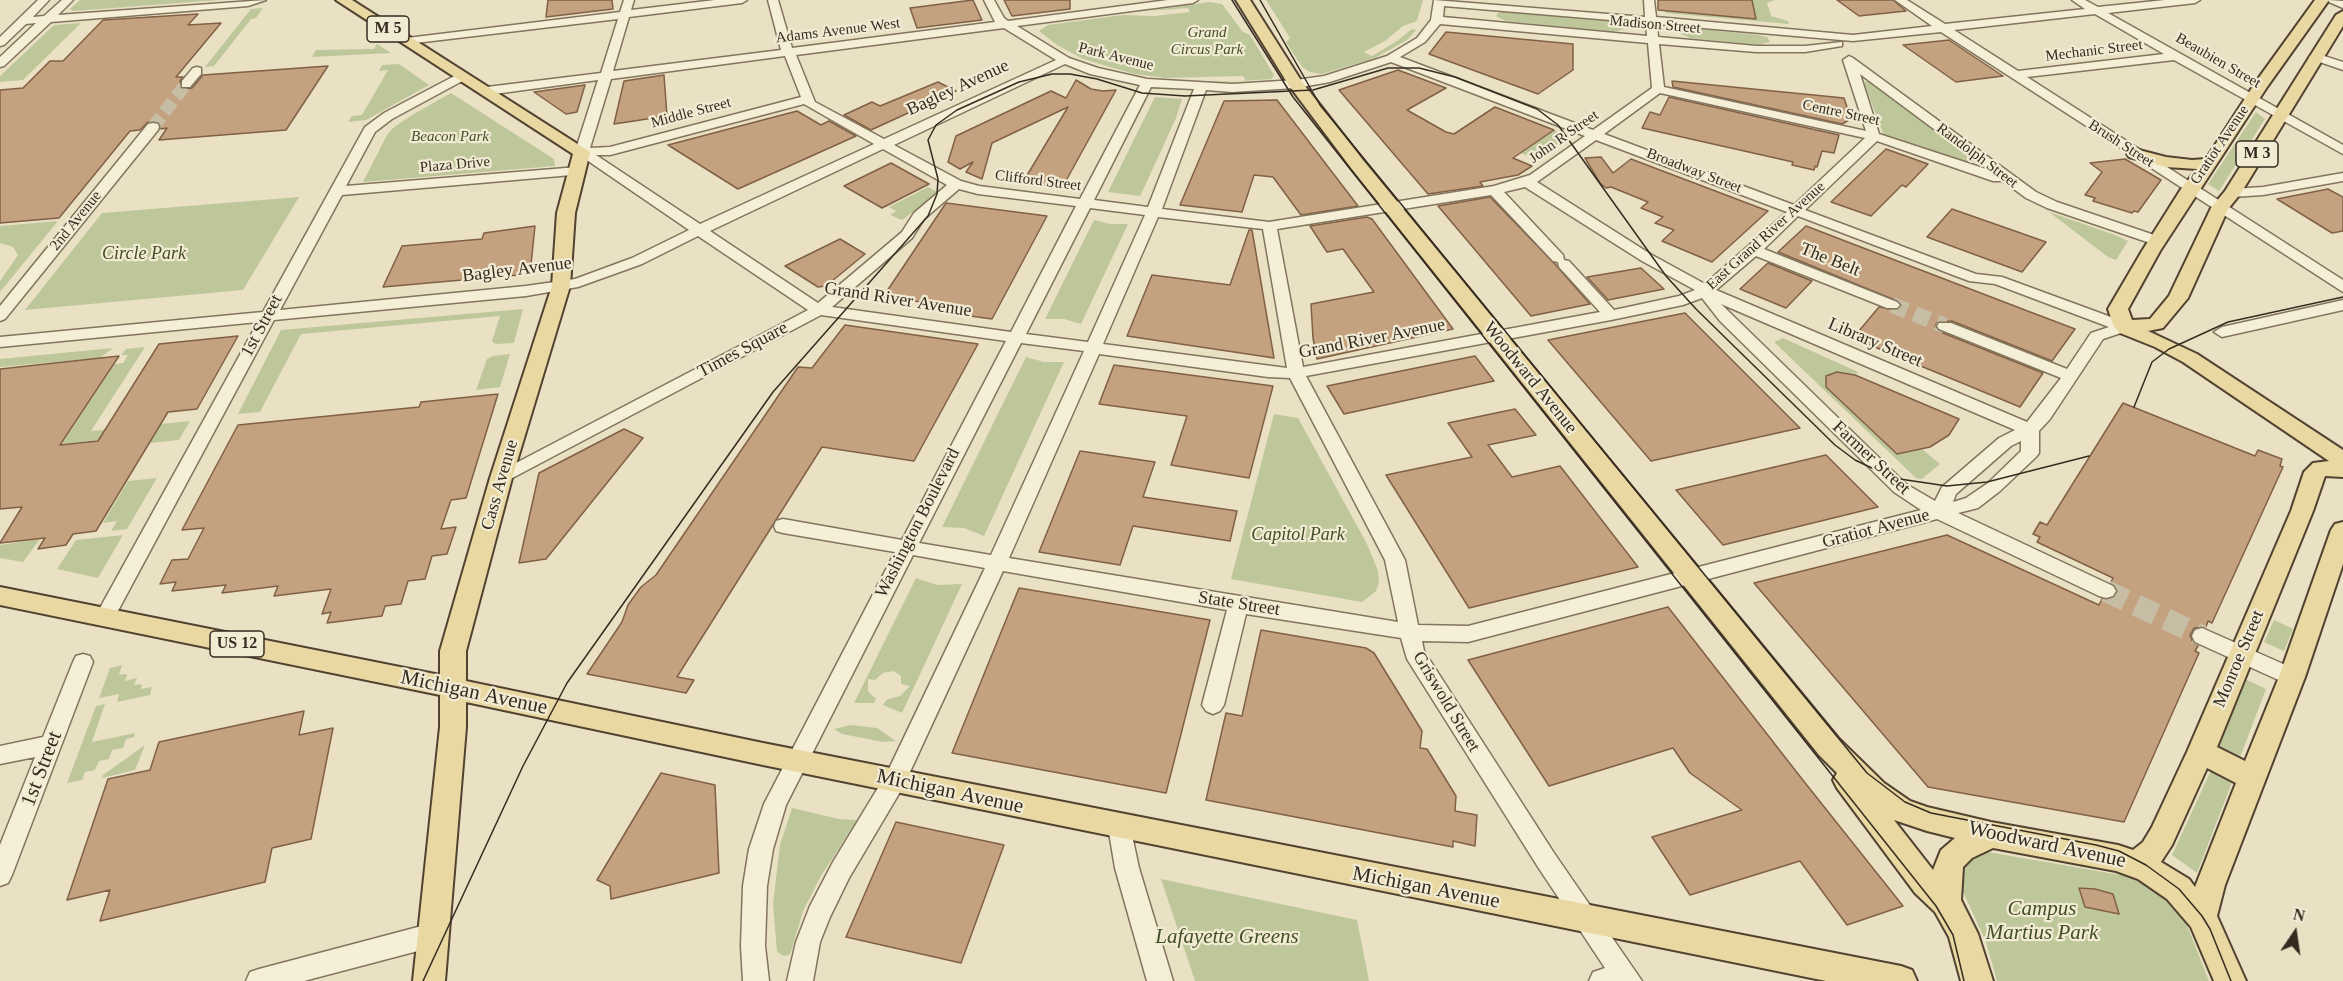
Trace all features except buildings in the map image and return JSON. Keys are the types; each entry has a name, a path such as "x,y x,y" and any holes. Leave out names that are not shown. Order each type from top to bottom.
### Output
{"main road":[{"name":"Grand River Avenue","path":"343,0 582,152"},
{"name":"Woodward Avenue","path":"1243,0 1296,84 1391,206 1829,747 1874,792 1901,810 1927,819 1990,835 2109,856 2138,865 2170,883 2202,917 2229,981"},
{"name":"Gratiot Avenue","path":"2322,0 2251,99 2158,241 2118,309 2124,327 2156,324 2178,297 2226,200 2343,15"},
{"name":"Cass Avenue","path":"429,981 453,727 453,651 501,478 561,286 564,228 582,152"},
{"path":"2135,154 2166,162 2192,165 2211,163"},
{"path":"2124,327 2190,358 2343,460"},
{"name":"Monroe Street","path":"2138,865 2153,850 2162,836 2201,752 2302,511 2315,472 2329,467 2343,470"},
{"path":"2202,917 2210,885 2292,677 2343,530"},
{"name":"Michigan Avenue","path":"0,596 796,761 1585,920 1901,981"},
{"name":"Woodward Avenue","path":"1829,747 1849,784 1925,883 1946,902 1963,934 1977,981"},
{"path":"2201,752 2252,778"},
{"path":"1946,902 1947,872 1951,859 1962,849 1990,835"}],"street":[{"path":"0,43 44,0"},
{"path":"0,63 68,0"},
{"path":"24,21 248,3 261,0"},
{"name":"Cass Avenue","path":"582,152 629,0"},
{"path":"407,41 742,0"},
{"path":"773,0 784,45 794,61 807,99"},
{"name":"Park Avenue","path":"989,0 999,20 1065,60 1094,71 1147,83 1201,87 1232,88 1326,80 1404,52 1421,40 1437,20"},
{"name":"Adams Avenue West","path":"487,92 1193,0"},
{"path":"1649,0 1658,89"},
{"name":"Brush Street","path":"1900,0 2190,189 2226,200 2343,287"},
{"name":"Beaubien Street","path":"2077,0 2343,150"},
{"name":"Madison Street","path":"1440,1 1815,35 1870,36 2195,0"},
{"path":"2333,0 2343,5"},
{"path":"1437,20 1440,1"},
{"path":"1507,27 1492,22 1486,15 1491,10 1509,8"},
{"path":"1610,36 1624,35 1633,30 1629,22 1613,17"},
{"name":"Madison Street","path":"1437,20 1756,49 1805,49 1830,46 1870,36"},
{"path":"1694,24 1675,26 1669,32 1677,38 1698,44"},
{"path":"1755,30 1774,36 1779,43 1771,48 1756,49"},
{"name":"Randolph Street","path":"1815,35 2031,195 2052,205 2158,241"},
{"name":"Broadway Street","path":"1404,52 1601,131 1800,206 1974,278 1997,280 2124,327"},
{"name":"Mechanic Street","path":"2015,75 2177,56"},
{"path":"2315,57 2343,66"},
{"name":"Broadway Street","path":"1391,58 1601,131"},
{"name":"Bagley Avenue","path":"0,342 561,286 613,271 1065,60"},
{"path":"1850,61 1873,136"},
{"path":"186,84 197,71"},
{"name":"1st Street","path":"105,617 370,130 377,123 462,76"},
{"name":"Washington Boulevard","path":"756,981 753,946 755,886 761,849 775,804 1014,336 1147,83"},
{"path":"800,981 808,942 819,914 841,870 895,780 997,563 1154,212 1201,87"},
{"name":"John R Street","path":"1391,206 1494,190 1527,182 1658,89"},
{"name":"Centre Street","path":"1658,89 1873,136 2014,183"},
{"name":"Clifford Street","path":"807,99 817,108 956,183 978,190 1269,226 1391,206"},
{"name":"Middle Street","path":"582,152 610,151 807,99"},
{"name":"2nd Avenue","path":"0,316 153,127"},
{"name":"East Grand River Avenue","path":"1496,335 1683,300 1706,291 1754,250 1870,142 1873,136"},
{"name":"Grand River Avenue","path":"582,152 819,310 1296,373 1496,335"},
{"name":"Plaza Drive","path":"336,191 578,171"},
{"path":"2226,200 2343,177"},
{"name":"Farmer Street","path":"1527,182 1647,258 1706,291 1712,303 1752,346 1900,488 1939,512 2106,591"},
{"name":"Times Square","path":"501,478 819,310 907,235 919,216 956,183"},
{"path":"1494,190 1611,315"},
{"name":"Griswold Street","path":"1269,226 1296,373 1395,560 1414,653 1585,920 1619,978"},
{"name":"The Belt","path":"1754,250 1892,305"},
{"name":"Library Street","path":"1706,291 2030,430"},
{"path":"2222,332 2343,305"},
{"path":"1752,346 1752,335 1756,329 1776,326 1789,328"},
{"path":"1945,326 2069,378"},
{"name":"Gratiot Avenue","path":"1691,577 1939,512 1948,491 2005,442 2030,430 2044,415 2097,336 2124,327"},
{"path":"1939,512 1971,503 2012,471 2030,453 2030,430"},
{"name":"State Street","path":"783,526 1431,635 1468,634 1691,577"},
{"path":"1213,705 1238,604"},
{"path":"2202,636 2292,677"},
{"name":"1st Street","path":"0,875 83,662"},
{"path":"0,755 52,744"},
{"path":"1119,826 1126,868 1160,981"},
{"path":"259,981 434,935"}],"green space":[{"path":"80,0 220,0 73,11 70,9"},
{"name":"Grand Circus Park","path":"1266,0 1423,0 1417,21 1403,26 1385,41 1364,52 1372,56 1412,29 1416,30 1407,40 1375,58 1322,74 1310,72 1302,67 1286,42 1290,38"},
{"path":"1663,0 1775,0 1767,3 1771,16 1788,21 1789,24 1666,13"},
{"name":"Grand Circus Park","path":"1209,2 1222,4 1243,32 1250,35 1274,75 1272,79 1246,81 1243,76 1166,78 1134,74 1083,59 1057,45 1039,31 1048,25 1123,15 1154,16 1190,12 1188,8 1148,11"},
{"path":"263,8 256,18 251,19 214,66 205,67 251,9"},
{"path":"1506,11 1613,21 1623,25 1625,29 1613,32 1505,21 1496,16"},
{"path":"81,23 23,80 0,82 0,76 54,25"},
{"path":"1681,29 1759,35 1767,37 1770,42 1758,45 1690,38 1679,33"},
{"path":"377,44 391,53 312,57 316,50 374,49"},
{"path":"399,64 429,85 366,120 348,122 352,116 362,115 388,70 379,71 382,65"},
{"path":"1238,81 1209,83 1195,82"},
{"path":"1865,81 1872,82 1973,157 1976,162 1967,163 1884,135 1864,84"},
{"name":"Beacon Park","path":"451,93 554,159 555,166 363,182 387,135 393,128"},
{"path":"1155,97 1182,99 1176,118 1143,190 1140,196 1108,192"},
{"path":"2256,112 2265,119 2219,191 2208,184"},
{"path":"1554,130 1564,135 1566,139 1538,160 1521,153"},
{"path":"928,187 939,193 902,220 890,215 896,211 889,207"},
{"name":"Circle Park","path":"299,197 243,290 25,310 102,213"},
{"path":"2049,212 2128,241 2116,260 2108,257"},
{"path":"1094,220 1110,224 1128,224 1081,324 1064,319 1045,319"},
{"path":"58,221 0,292 0,281 18,255 13,247 0,243 0,226"},
{"path":"523,309 514,343 496,344 492,341 500,316 301,334 260,412 238,414 281,330"},
{"path":"1783,338 1858,372 1857,374 1837,372 1828,375 1826,381 1828,389 1897,454 1922,449 1940,464 1922,479 1916,478 1774,342"},
{"path":"145,347 91,431 190,421 179,440 150,443 155,434 62,444 115,364 123,363 128,355 121,355 126,349"},
{"path":"113,348 100,358 0,367 0,359"},
{"path":"510,354 500,387 476,390 487,359"},
{"path":"1026,357 1044,362 1064,362 984,536 964,528 942,527"},
{"name":"Capitol Park","path":"1274,414 1298,418 1367,544 1378,571 1379,583 1376,591 1362,602 1231,579"},
{"path":"157,478 127,529 111,531 117,521 103,523 128,481"},
{"path":"123,535 98,578 57,569 76,540"},
{"path":"40,539 23,562 0,558 0,545"},
{"path":"916,578 937,585 962,584 902,713 883,705 886,700 900,696 910,686 901,684 901,676 894,671 883,673 875,680 868,679 868,691 876,699 874,703 854,703"},
{"path":"2274,620 2293,629 2284,651 2264,642"},
{"path":"122,665 119,675 127,674 125,681 137,678 134,685 142,684 141,689 152,687 150,695 117,702 119,694 99,698 110,668"},
{"path":"2245,679 2266,689 2239,760 2218,750"},
{"path":"105,704 92,742 135,733 134,737 126,739 123,748 112,750 109,759 99,761 95,770 85,772 82,780 67,783 96,706"},
{"path":"850,725 877,728 896,741 883,742 842,734 834,729"},
{"path":"145,745 135,770 102,778 103,775"},
{"path":"2213,766 2234,777 2197,873 2172,855"},
{"path":"792,808 839,819 857,820 821,876 803,911 791,952 784,956 777,952 773,904 780,845"},
{"name":"Campus Martius Park","path":"1988,852 2126,876 2150,887 2167,898 2185,920 2209,981 1997,981 1986,942 1960,885 1962,867 1968,860"},
{"name":"Lafayette Greens","path":"1161,879 1357,920 1369,981 1195,981"}],"tunnel":[{"path":"153,127 186,84"},
{"path":"1892,305 1945,326"},
{"path":"2106,591 2202,636"}],"tram line":[{"path":"1232,0 1289,91"},
{"path":"1260,0 1311,90"},
{"path":"1311,90 1388,68 1419,68 1455,77 1537,109 1558,125 1666,276 1696,309 1835,445 1855,460 1893,478 1947,486 1987,482 2089,456"},
{"path":"423,981 523,766 567,683 773,392 928,216 937,194 938,179 928,140 936,125 957,110 1019,82 1052,74 1070,74 1097,79 1142,93 1185,96 1289,91"},
{"path":"1289,91 1311,90"},
{"path":"1311,90 1320,105 1867,773 1905,802 1931,813 2096,845 2119,851 2146,865 2179,889 2202,916 2210,929 2231,981"},
{"path":"1289,91 1936,906 1953,935 1964,981"},
{"path":"2134,407 2152,362 2169,349 2228,322 2343,297"}]}
